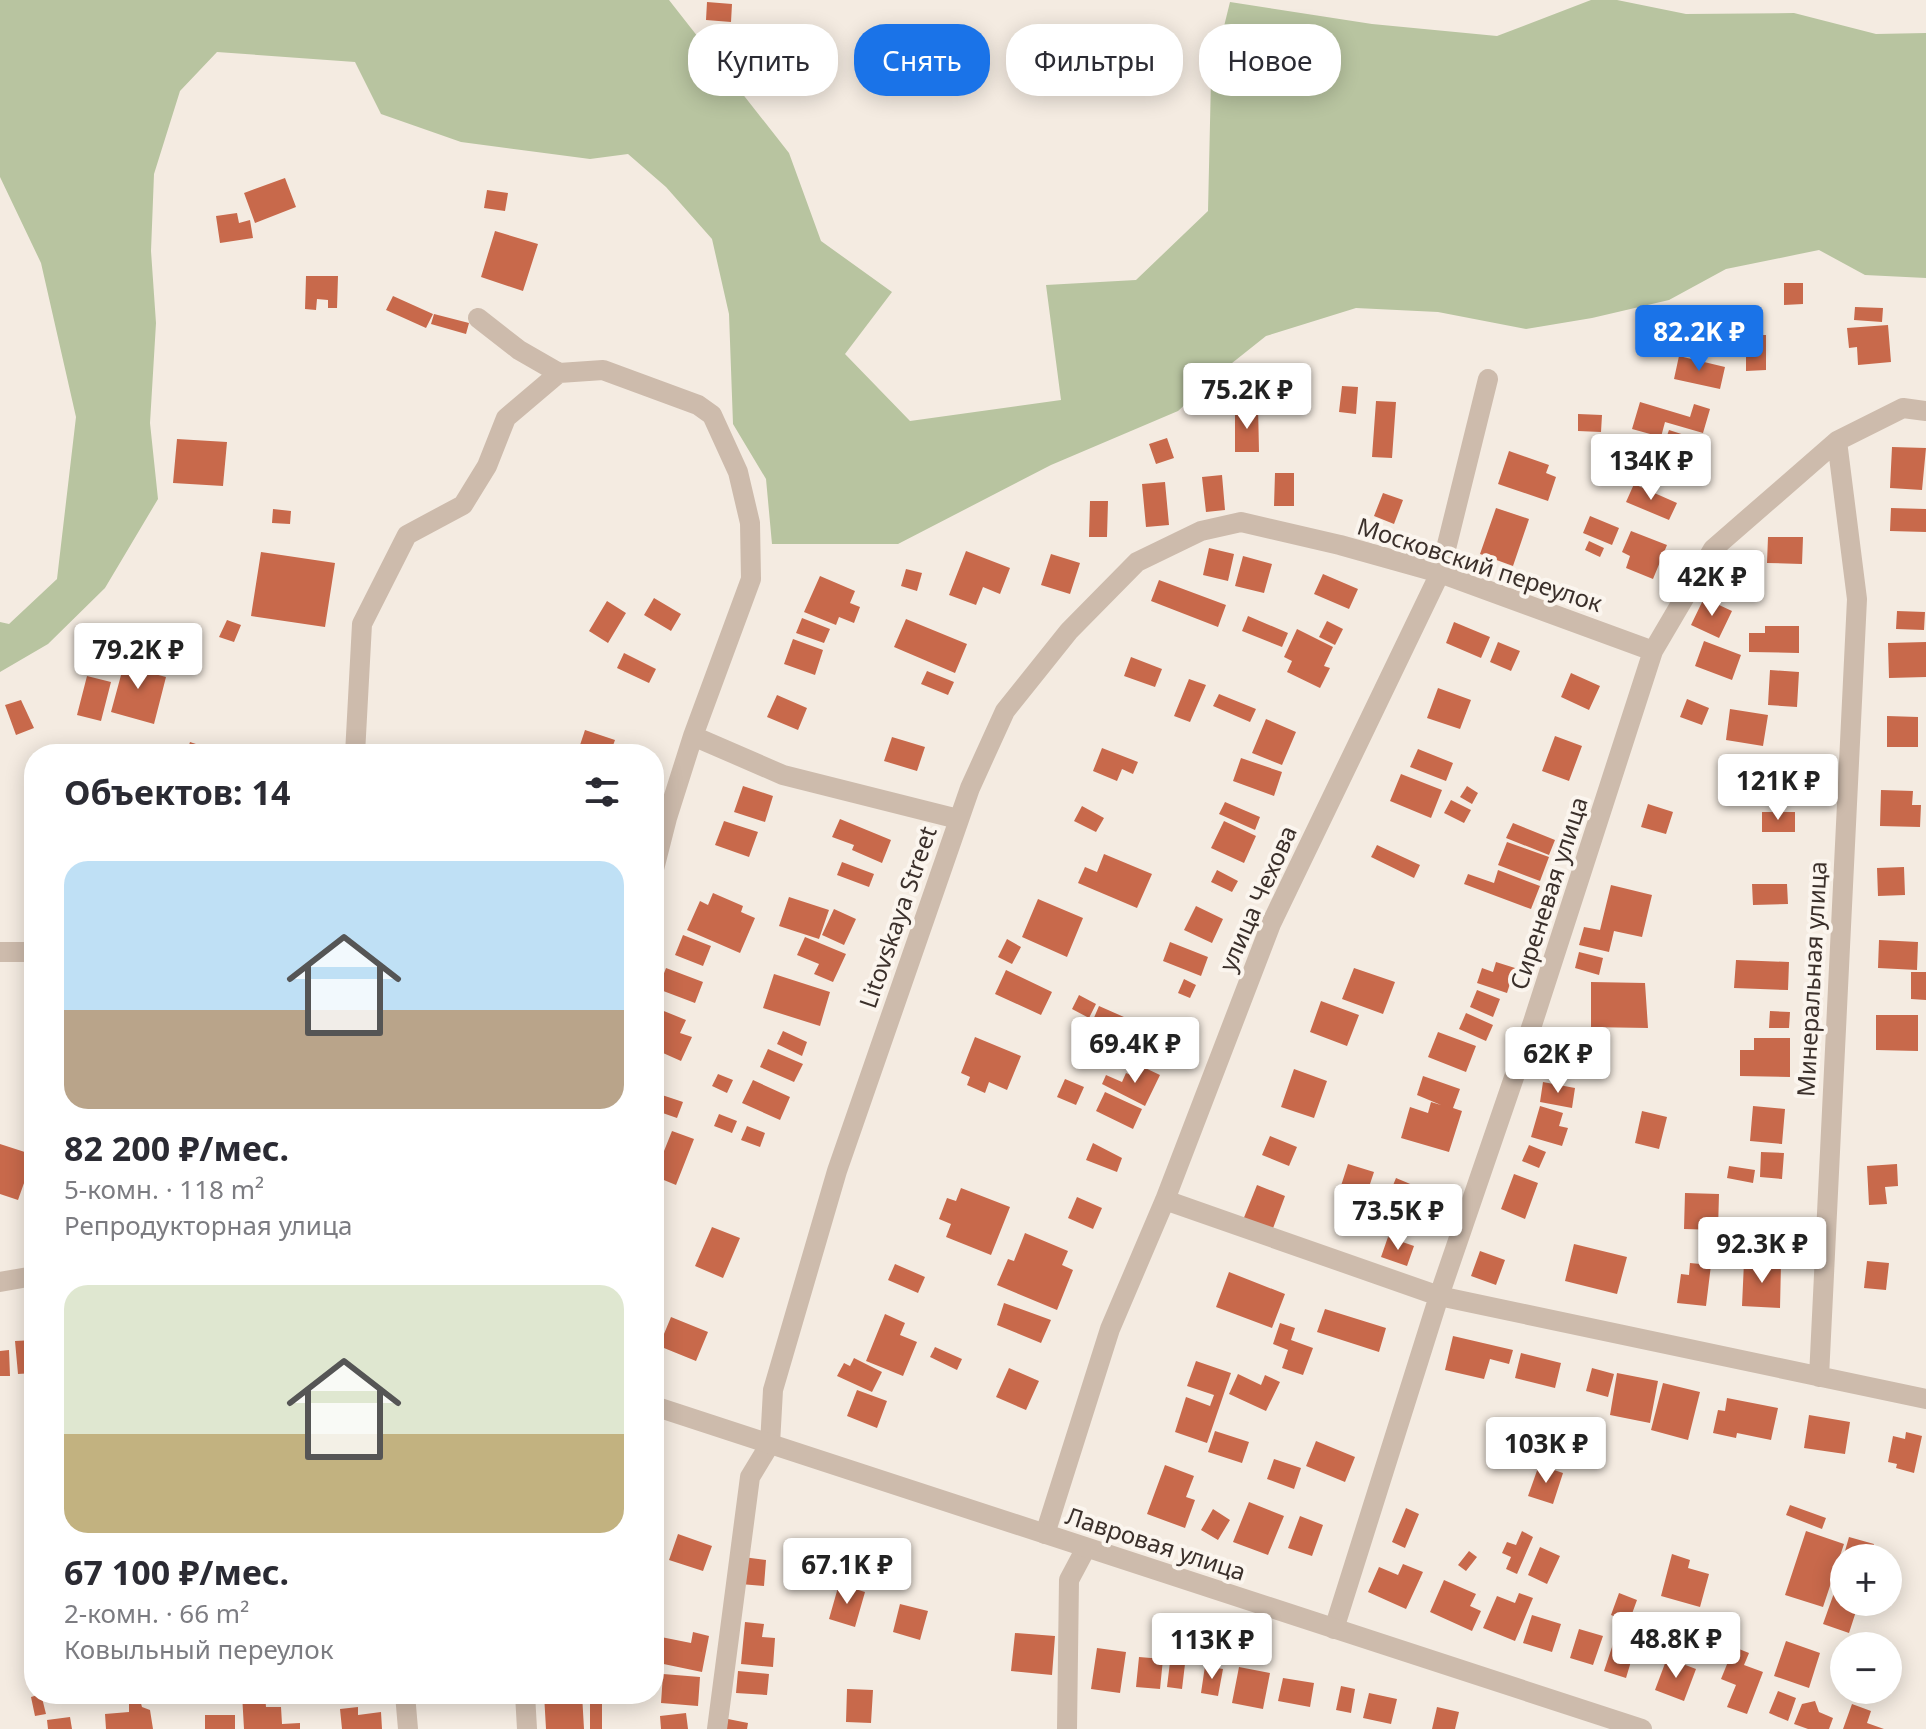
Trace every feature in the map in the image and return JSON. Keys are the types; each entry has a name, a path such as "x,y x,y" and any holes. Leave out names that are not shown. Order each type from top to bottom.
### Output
{"street":[{"path":"478,318 519,350 559,373 603,370 698,405 712,415 738,472 750,523 751,579 693,736 664,830"},
{"path":"356,744 362,624 407,535 463,505 487,466 506,418 559,373"},
{"name":"улица Чехова","path":"1045,1534 1110,1329 1165,1200 1271,924 1439,573 1488,379"},
{"name":"Сиреневая улица","path":"1334,1629 1439,1296 1533,1022 1653,651 1713,549 1837,441 1903,408 1926,411"},
{"name":"Минеральная улица","path":"1819,1377 1857,599 1837,441"},
{"name":"Московский переулок","path":"1241,522 1340,545 1439,573 1653,651"},
{"name":"Litovskaya Street","path":"770,1444 773,1390 837,1171 958,819 1005,711 1069,631 1137,562 1201,531 1241,522"},
{"path":"693,736 783,775 958,819"},
{"path":"0,952 24,952"},
{"path":"1165,1200 1439,1296 1926,1399"},
{"path":"0,1282 24,1278"},
{"name":"Лавровая улица","path":"664,1409 1642,1729"},
{"path":"717,1729 750,1477 770,1444"},
{"path":"1067,1729 1069,1580 1086,1548"},
{"path":"406,1704 408,1729"},
{"path":"526,1704 527,1729"}],"green space":[{"path":"0,0 669,0 688,24 688,96 744,96 789,153 821,241 892,292 845,354 910,421 1061,400 1046,285 1136,280 1208,211 1211,96 1341,96 1341,24 1225,24 1230,2 1372,24 1497,36 1591,0 1617,0 1686,14 1794,13 1876,34 1926,33 1926,278 1865,275 1819,250 1726,269 1669,300 1526,329 1438,312 1356,308 1266,336 1178,411 1051,465 898,544 772,544 766,479 733,424 729,314 712,239 666,187 628,154 590,159 461,142 381,114 355,62 217,52 180,91 154,174 151,251 156,323 150,423 158,499 105,588 48,644 0,672 0,622 9,624 57,579 76,417 41,263 0,177"}],"building":[{"path":"707,2 732,4 731,22 706,20"},
{"path":"285,178 296,207 255,223 244,193"},
{"path":"487,190 508,193 505,211 484,208"},
{"path":"237,213 239,223 250,220 253,238 220,243 216,216"},
{"path":"495,231 538,244 523,291 481,277"},
{"path":"306,276 338,276 337,308 328,308 328,300 317,299 316,310 305,309"},
{"path":"1784,283 1803,283 1803,304 1784,305"},
{"path":"393,296 433,314 426,328 386,310"},
{"path":"1855,307 1883,308 1882,322 1854,320"},
{"path":"434,314 469,323 466,334 431,324"},
{"path":"1888,325 1891,362 1858,365 1857,347 1849,348 1847,328"},
{"path":"1733,335 1766,335 1766,370 1746,371 1746,351 1733,351"},
{"path":"1679,356 1725,367 1720,389 1674,379"},
{"path":"1269,374 1285,380 1281,391 1264,385"},
{"path":"1342,386 1358,387 1356,414 1339,412"},
{"path":"1376,401 1396,402 1392,458 1372,457"},
{"path":"1640,402 1690,417 1694,404 1710,409 1703,433 1665,422 1661,437 1632,429"},
{"path":"1258,405 1259,452 1235,452 1235,413 1248,413 1248,406"},
{"path":"1578,414 1602,415 1601,432 1578,431"},
{"path":"1669,430 1700,440 1695,454 1664,444"},
{"path":"1167,438 1174,458 1156,464 1149,444"},
{"path":"177,439 227,442 223,486 173,483"},
{"path":"1892,447 1926,448 1922,490 1890,488"},
{"path":"1509,451 1549,465 1546,473 1556,477 1548,501 1498,484"},
{"path":"1661,453 1692,463 1686,482 1655,473"},
{"path":"1275,473 1294,473 1294,506 1274,506"},
{"path":"1222,475 1225,510 1206,512 1202,477"},
{"path":"1165,482 1169,525 1146,527 1142,484"},
{"path":"1634,484 1677,503 1669,520 1626,502"},
{"path":"1383,493 1403,500 1394,524 1374,516"},
{"path":"1090,501 1108,501 1107,537 1089,537"},
{"path":"1496,508 1529,519 1513,566 1480,554"},
{"path":"1891,508 1926,509 1926,532 1890,531"},
{"path":"273,509 291,511 290,524 272,523"},
{"path":"1590,516 1619,528 1612,545 1583,533"},
{"path":"1631,531 1667,545 1653,579 1626,568 1630,556 1622,552"},
{"path":"1768,537 1803,537 1802,564 1767,563"},
{"path":"1589,541 1604,548 1600,557 1585,550"},
{"path":"1209,548 1234,554 1228,581 1203,575"},
{"path":"966,551 1010,568 1000,594 983,587 976,605 949,595"},
{"path":"261,552 335,563 325,627 251,616"},
{"path":"1051,554 1080,563 1070,594 1041,585"},
{"path":"1243,556 1272,564 1264,593 1235,586"},
{"path":"906,569 922,573 917,591 901,586"},
{"path":"1323,574 1358,589 1349,609 1314,594"},
{"path":"820,576 855,591 850,603 860,607 854,623 839,617 836,625 804,612"},
{"path":"1159,580 1226,605 1218,627 1151,601"},
{"path":"654,598 681,614 671,631 644,615"},
{"path":"1704,598 1732,611 1719,638 1691,625"},
{"path":"607,601 626,613 608,643 589,631"},
{"path":"1897,611 1925,612 1924,630 1896,629"},
{"path":"1248,616 1288,633 1282,647 1242,631"},
{"path":"802,618 830,629 824,643 796,633"},
{"path":"906,619 967,644 955,673 894,647"},
{"path":"227,620 241,625 234,642 219,637"},
{"path":"1327,621 1343,629 1335,645 1319,637"},
{"path":"1454,622 1490,637 1481,658 1446,643"},
{"path":"1765,626 1799,626 1799,653 1749,652 1749,633 1765,633"},
{"path":"1297,629 1333,647 1324,666 1330,668 1320,688 1287,672 1292,661 1284,657"},
{"path":"793,639 823,650 815,675 784,664"},
{"path":"1704,641 1741,655 1732,680 1695,666"},
{"path":"1498,642 1520,651 1511,671 1490,662"},
{"path":"1926,642 1926,677 1889,678 1888,643"},
{"path":"127,653 150,660 147,672 166,677 154,724 111,712"},
{"path":"624,653 656,669 649,683 617,668"},
{"path":"1131,657 1162,669 1155,687 1124,676"},
{"path":"1770,670 1799,672 1797,707 1768,705"},
{"path":"927,671 954,682 948,695 921,684"},
{"path":"1571,673 1600,686 1589,710 1561,697"},
{"path":"87,676 111,682 101,721 77,715"},
{"path":"1189,679 1206,685 1190,722 1174,716"},
{"path":"1438,688 1471,700 1460,729 1427,718"},
{"path":"1219,694 1256,709 1250,722 1213,706"},
{"path":"777,695 807,708 798,730 767,717"},
{"path":"1687,699 1709,708 1702,725 1680,717"},
{"path":"21,700 34,728 16,735 5,705"},
{"path":"1730,709 1768,715 1763,746 1726,740"},
{"path":"1887,716 1918,717 1918,747 1887,747"},
{"path":"1266,719 1296,732 1282,765 1252,753"},
{"path":"585,730 615,740 614,744 580,744"},
{"path":"1555,736 1582,746 1569,781 1542,771"},
{"path":"892,737 925,747 917,771 884,761"},
{"path":"1102,748 1138,762 1133,774 1122,769 1117,781 1093,771"},
{"path":"1418,749 1453,763 1446,781 1410,767"},
{"path":"1241,758 1282,772 1274,796 1233,781"},
{"path":"1401,774 1442,790 1431,818 1390,801"},
{"path":"1770,783 1795,785 1794,799 1769,798"},
{"path":"743,786 773,796 765,822 734,812"},
{"path":"1467,786 1478,793 1472,804 1460,797"},
{"path":"1881,790 1913,791 1912,805 1921,805 1920,827 1880,826"},
{"path":"1451,800 1471,810 1464,823 1444,813"},
{"path":"1225,802 1260,817 1255,830 1219,814"},
{"path":"1648,804 1673,812 1666,834 1641,827"},
{"path":"1082,806 1104,818 1096,832 1074,821"},
{"path":"1762,812 1795,812 1795,832 1762,832"},
{"path":"840,819 891,840 882,863 852,850 854,845 832,837"},
{"path":"724,821 758,832 749,857 715,845"},
{"path":"1224,821 1256,836 1244,863 1211,848"},
{"path":"1513,823 1555,840 1549,855 1506,838"},
{"path":"1507,842 1549,857 1540,881 1498,865"},
{"path":"1377,845 1420,865 1414,878 1371,857"},
{"path":"1104,854 1152,874 1137,908 1078,883 1085,867 1097,872"},
{"path":"842,862 874,874 869,887 837,875"},
{"path":"1904,867 1905,895 1878,896 1877,868"},
{"path":"1217,870 1238,881 1232,892 1211,882"},
{"path":"1498,870 1540,886 1531,909 1464,884 1468,874 1494,883"},
{"path":"1752,884 1787,884 1788,904 1753,905"},
{"path":"1611,885 1652,895 1642,937 1614,931 1609,952 1579,945 1584,927 1600,930"},
{"path":"713,893 743,906 741,912 755,918 740,953 687,930 700,901 708,905"},
{"path":"789,897 829,910 819,939 779,926"},
{"path":"1038,899 1083,918 1067,957 1022,937"},
{"path":"1196,906 1223,919 1212,943 1184,930"},
{"path":"834,909 856,919 844,945 822,935"},
{"path":"683,935 711,946 703,966 675,955"},
{"path":"805,937 846,954 833,982 814,974 819,964 797,955"},
{"path":"1007,939 1021,947 1012,964 998,957"},
{"path":"1879,940 1918,942 1917,970 1878,968"},
{"path":"1170,942 1208,957 1201,976 1163,961"},
{"path":"1579,952 1603,958 1599,975 1575,968"},
{"path":"1736,960 1789,962 1788,990 1734,988"},
{"path":"1496,962 1515,968 1507,993 1477,983 1482,968 1493,972"},
{"path":"666,968 703,982 695,1003 664,991"},
{"path":"1354,968 1395,982 1383,1014 1342,999"},
{"path":"1006,970 1052,992 1041,1015 995,994"},
{"path":"1911,972 1926,972 1926,1000 1911,999"},
{"path":"774,974 830,992 820,1026 763,1008"},
{"path":"1184,979 1196,985 1190,998 1178,993"},
{"path":"1591,982 1645,983 1648,1028 1591,1027"},
{"path":"1477,990 1500,999 1493,1017 1470,1007"},
{"path":"1079,995 1096,1004 1089,1018 1072,1009"},
{"path":"1321,1001 1359,1015 1347,1046 1310,1032"},
{"path":"1099,1006 1133,1021 1127,1035 1093,1020"},
{"path":"664,1011 686,1020 680,1033 692,1037 681,1061 664,1053"},
{"path":"1770,1011 1790,1012 1789,1028 1769,1028"},
{"path":"1466,1013 1493,1025 1486,1041 1459,1029"},
{"path":"1876,1015 1918,1015 1918,1051 1876,1050"},
{"path":"1137,1022 1171,1037 1158,1066 1124,1050"},
{"path":"1556,1028 1608,1037 1604,1062 1552,1052"},
{"path":"783,1031 807,1042 802,1056 777,1044"},
{"path":"1438,1032 1476,1046 1466,1072 1428,1057"},
{"path":"975,1037 1021,1056 1007,1090 989,1082 985,1093 967,1085 970,1077 961,1073"},
{"path":"1754,1038 1790,1038 1790,1077 1740,1076 1740,1050 1754,1050"},
{"path":"768,1049 803,1064 794,1082 760,1067"},
{"path":"1141,1066 1160,1075 1145,1106 1102,1084 1106,1075 1122,1082 1126,1073 1136,1077"},
{"path":"1294,1069 1327,1081 1314,1118 1281,1107"},
{"path":"718,1074 733,1080 727,1093 712,1086"},
{"path":"1423,1076 1460,1089 1453,1108 1462,1111 1449,1152 1401,1138 1410,1107 1428,1113 1431,1102 1441,1105 1417,1095"},
{"path":"1065,1079 1084,1087 1076,1105 1057,1097"},
{"path":"753,1080 790,1097 780,1120 742,1103"},
{"path":"1543,1082 1575,1088 1572,1108 1540,1102"},
{"path":"1105,1092 1142,1109 1133,1129 1096,1111"},
{"path":"664,1096 683,1102 677,1118 664,1113"},
{"path":"1540,1106 1563,1113 1559,1126 1568,1128 1562,1146 1531,1137"},
{"path":"1753,1106 1785,1109 1782,1144 1750,1141"},
{"path":"1642,1111 1667,1117 1659,1149 1635,1143"},
{"path":"719,1114 737,1121 732,1133 714,1126"},
{"path":"747,1126 765,1133 760,1147 741,1140"},
{"path":"672,1131 694,1139 676,1185 664,1180 664,1151"},
{"path":"1270,1136 1297,1147 1289,1166 1262,1155"},
{"path":"1093,1143 1122,1158 1117,1172 1086,1160"},
{"path":"0,1144 24,1152 24,1183 18,1200 0,1194"},
{"path":"1529,1145 1546,1152 1539,1168 1522,1161"},
{"path":"1761,1152 1784,1153 1782,1179 1760,1177"},
{"path":"1348,1164 1374,1172 1369,1187 1357,1184 1353,1196 1339,1192"},
{"path":"1897,1164 1898,1186 1885,1187 1887,1204 1869,1205 1867,1166"},
{"path":"1729,1166 1755,1170 1753,1183 1727,1178"},
{"path":"1514,1174 1538,1183 1525,1219 1501,1209"},
{"path":"1396,1178 1434,1194 1417,1233 1380,1217"},
{"path":"1257,1185 1285,1196 1272,1231 1243,1220"},
{"path":"961,1188 1010,1207 991,1255 946,1237 951,1224 939,1219 947,1198 956,1201"},
{"path":"1685,1193 1719,1194 1718,1230 1684,1229"},
{"path":"1077,1197 1102,1208 1093,1229 1068,1218"},
{"path":"1350,1212 1361,1217 1356,1230 1344,1225"},
{"path":"712,1227 740,1238 723,1278 695,1266"},
{"path":"1025,1233 1068,1251 1062,1265 1073,1270 1057,1310 997,1285 1008,1259 1014,1261"},
{"path":"1388,1237 1414,1246 1407,1266 1381,1257"},
{"path":"1574,1244 1627,1257 1617,1294 1565,1281"},
{"path":"1480,1251 1505,1260 1496,1285 1471,1276"},
{"path":"1867,1261 1889,1263 1886,1290 1864,1288"},
{"path":"1744,1262 1781,1263 1780,1308 1742,1306"},
{"path":"1690,1263 1711,1265 1706,1306 1677,1303 1681,1274 1689,1275"},
{"path":"895,1264 925,1277 918,1293 888,1280"},
{"path":"1229,1272 1285,1294 1272,1328 1216,1307"},
{"path":"1004,1303 1051,1320 1041,1343 997,1325"},
{"path":"1325,1309 1386,1328 1379,1352 1317,1332"},
{"path":"885,1314 905,1323 900,1335 917,1342 903,1376 866,1361"},
{"path":"671,1317 708,1332 696,1361 664,1348 664,1334"},
{"path":"1280,1323 1295,1328 1291,1340 1313,1348 1303,1375 1282,1368 1288,1350 1273,1344"},
{"path":"1453,1336 1513,1350 1509,1364 1490,1359 1484,1379 1445,1370"},
{"path":"15,1341 24,1341 24,1374 18,1374"},
{"path":"935,1347 962,1359 957,1370 930,1357"},
{"path":"9,1350 10,1376 0,1376 0,1351"},
{"path":"1521,1353 1561,1363 1555,1388 1515,1378"},
{"path":"854,1358 882,1372 872,1392 837,1376 844,1363 850,1366"},
{"path":"1196,1361 1231,1373 1207,1443 1175,1432 1186,1397 1210,1406 1214,1395 1187,1386"},
{"path":"1009,1368 1039,1381 1026,1410 996,1397"},
{"path":"1592,1368 1614,1374 1608,1397 1586,1391"},
{"path":"1617,1373 1658,1381 1650,1423 1610,1415"},
{"path":"1238,1374 1261,1385 1265,1375 1280,1382 1266,1411 1229,1394"},
{"path":"1663,1383 1700,1392 1688,1440 1651,1430"},
{"path":"857,1390 887,1401 877,1428 847,1416"},
{"path":"1727,1398 1778,1408 1771,1440 1737,1433 1736,1438 1713,1433 1718,1410 1725,1411"},
{"path":"1809,1415 1850,1422 1845,1454 1804,1448"},
{"path":"1215,1431 1249,1442 1242,1463 1208,1452"},
{"path":"1906,1432 1922,1436 1914,1473 1896,1468 1897,1464 1888,1462 1893,1436 1905,1439"},
{"path":"1316,1441 1355,1457 1345,1482 1306,1466"},
{"path":"1274,1459 1301,1468 1294,1489 1267,1479"},
{"path":"1165,1465 1194,1476 1186,1497 1195,1500 1185,1528 1147,1514"},
{"path":"1539,1465 1563,1473 1553,1504 1528,1496"},
{"path":"1249,1502 1284,1516 1268,1555 1233,1542"},
{"path":"1790,1505 1826,1518 1822,1529 1786,1515"},
{"path":"1406,1508 1419,1514 1405,1548 1392,1542"},
{"path":"1213,1509 1230,1520 1218,1540 1201,1530"},
{"path":"1300,1516 1323,1525 1312,1556 1288,1548"},
{"path":"1522,1531 1533,1537 1517,1574 1506,1569 1511,1557 1502,1553 1507,1542 1516,1545"},
{"path":"1806,1531 1844,1544 1830,1544 1830,1586 1823,1607 1785,1595"},
{"path":"678,1534 712,1546 703,1571 669,1560"},
{"path":"1849,1537 1874,1544 1847,1544"},
{"path":"1540,1547 1560,1556 1547,1584 1528,1575"},
{"path":"1469,1551 1477,1557 1466,1571 1458,1565"},
{"path":"1672,1554 1690,1560 1688,1568 1709,1574 1700,1607 1661,1596"},
{"path":"743,1557 766,1560 764,1586 740,1584"},
{"path":"1403,1564 1423,1572 1406,1609 1368,1592 1379,1567 1398,1575"},
{"path":"1444,1580 1476,1594 1470,1606 1481,1611 1472,1631 1430,1612"},
{"path":"839,1584 865,1592 855,1627 829,1619"},
{"path":"1519,1593 1533,1598 1515,1641 1483,1628 1497,1596 1515,1603"},
{"path":"1619,1593 1637,1600 1629,1622 1611,1615"},
{"path":"900,1604 928,1611 920,1640 893,1632"},
{"path":"1830,1604 1830,1616 1854,1616 1849,1632 1823,1624"},
{"path":"1532,1615 1561,1624 1552,1652 1523,1643"},
{"path":"745,1622 764,1624 762,1637 775,1638 773,1667 741,1664"},
{"path":"1579,1629 1603,1636 1593,1665 1570,1658"},
{"path":"693,1632 709,1636 702,1672 664,1664 664,1638 691,1643"},
{"path":"1015,1633 1055,1636 1052,1675 1011,1671"},
{"path":"1615,1638 1650,1650 1646,1662 1632,1658 1626,1678 1604,1671"},
{"path":"1786,1641 1820,1653 1809,1688 1774,1676"},
{"path":"1734,1647 1749,1653 1744,1665 1763,1672 1747,1714 1727,1707 1736,1685 1721,1679"},
{"path":"1097,1648 1126,1652 1120,1693 1091,1689"},
{"path":"1139,1657 1163,1659 1160,1689 1136,1687"},
{"path":"1667,1658 1696,1669 1684,1701 1655,1690"},
{"path":"1170,1662 1185,1664 1182,1689 1167,1687"},
{"path":"1205,1666 1223,1669 1218,1696 1201,1693"},
{"path":"1239,1667 1270,1673 1263,1709 1232,1703"},
{"path":"738,1671 769,1674 767,1695 736,1693"},
{"path":"664,1674 700,1677 698,1706 664,1703"},
{"path":"1283,1678 1314,1683 1310,1707 1278,1701"},
{"path":"1341,1686 1355,1689 1351,1713 1336,1710"},
{"path":"847,1689 873,1690 871,1723 846,1722"},
{"path":"1778,1691 1796,1698 1788,1721 1769,1713"},
{"path":"1369,1693 1397,1699 1391,1724 1363,1718"},
{"path":"1815,1701 1819,1712 1833,1718 1829,1729 1808,1729 1794,1724 1802,1704"},
{"path":"32,1704 44,1704 46,1714 35,1716"},
{"path":"129,1704 141,1704 150,1710 153,1729 106,1729 105,1714 129,1712"},
{"path":"243,1704 281,1707 282,1724 300,1723 300,1729 244,1729"},
{"path":"545,1704 583,1704 584,1729 546,1729"},
{"path":"590,1704 602,1704 602,1729 590,1729"},
{"path":"1852,1704 1871,1711 1867,1723 1884,1729 1843,1729"},
{"path":"358,1707 358,1715 381,1712 382,1729 342,1729 340,1709"},
{"path":"1437,1707 1459,1712 1455,1729 1432,1729"},
{"path":"686,1713 688,1729 661,1729 660,1716"},
{"path":"205,1715 235,1715 235,1729 205,1729"},
{"path":"70,1717 72,1729 48,1729 47,1720"},
{"path":"728,1719 748,1723 747,1729 726,1729"}]}
